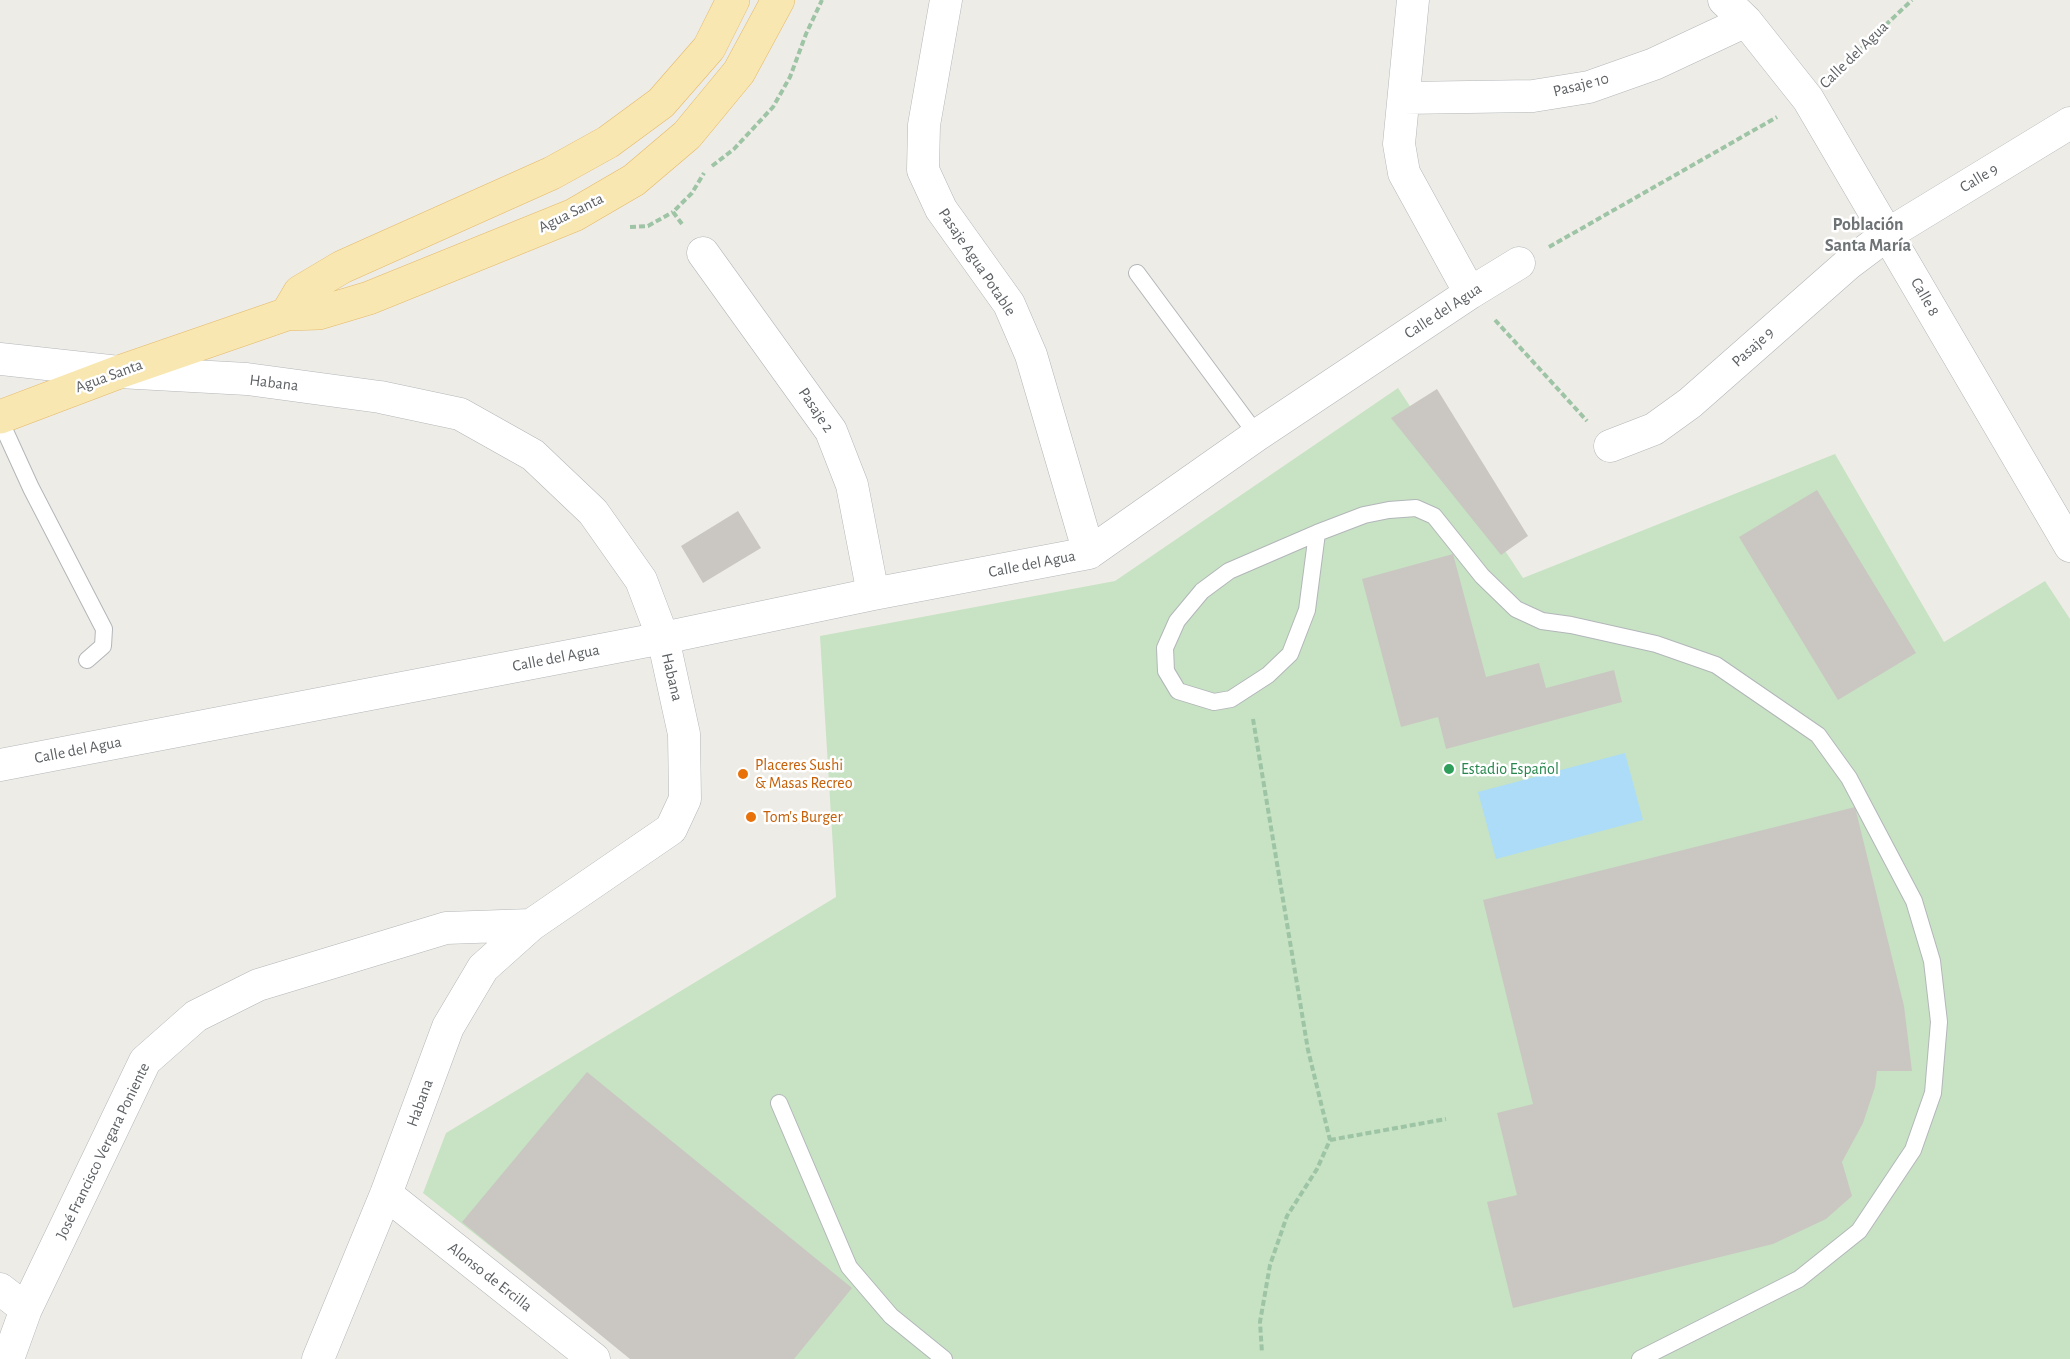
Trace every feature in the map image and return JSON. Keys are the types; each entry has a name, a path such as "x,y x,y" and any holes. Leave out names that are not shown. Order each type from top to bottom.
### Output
{"main road":[{"path":"287,314 300,292 342,267 552,173 608,142 661,103 709,48 734,0"},
{"name":"Agua Santa","path":"0,418 119,372 287,314 319,313 369,298 574,216 634,180 687,135 740,72 778,0"}],"street":[{"name":"Pasaje Agua Potable","path":"945,0 924,125 923,170 941,209 1009,304 1031,355 1089,553"},
{"path":"1413,0 1399,144 1404,173 1470,293"},
{"name":"Pasaje 10","path":"1404,98 1533,96 1589,87 1654,64 1735,10"},
{"name":"Calle 8","path":"1735,10 1808,99 2070,546"},
{"name":"Calle 9","path":"1888,234 2070,123"},
{"name":"Pasaje 9","path":"1610,446 1654,429 1690,403 1848,264 1888,234"},
{"name":"Pasaje 2","path":"703,252 831,430 852,485 873,594"},
{"name":"Calle del Agua","path":"0,765 663,638 873,594 1089,553 1257,435 1470,293 1519,263"},
{"name":"Habana","path":"0,358 119,372 247,380 380,397 460,414 533,455 593,512 641,580 663,638 684,734 685,799 671,829 531,925 483,968 448,1027 386,1194 318,1359"},
{"name":"José Francisco Vergara Poniente","path":"8,1359 26,1309 145,1060 196,1016 258,986 446,928 531,925"},
{"name":"Alonso de Ercilla","path":"386,1194 594,1359"},
{"path":"0,1289 26,1309"}],"lane":[{"path":"1137,273 1257,435"},
{"path":"0,418 31,488 104,629 103,646 87,660"},
{"path":"1317,533 1307,610 1290,654 1268,675 1231,699 1214,702 1178,691 1166,671 1165,648 1177,621 1202,591 1229,571 1317,533 1364,515 1416,508 1434,516 1482,576 1516,609 1542,621 1571,625 1656,644 1716,665 1818,735 1849,778 1914,901 1932,961 1939,1022 1933,1093 1913,1150 1859,1231 1799,1279 1640,1359"},
{"path":"779,1103 849,1267 891,1316 944,1359"}],"path":[{"name":"Calle del Agua","path":"1519,263 1808,99 1912,0"},
{"path":"629,227 648,226 673,212 692,193 704,172"},
{"path":"673,212 703,252"},
{"path":"1470,293 1610,446"},
{"path":"1248,687 1308,1050 1330,1140 1317,1169 1287,1216 1270,1265 1260,1323 1262,1353"},
{"path":"1330,1140 1446,1119"}],"green space":[{"name":"Estadio Español","path":"1398,388 1523,578 1835,454 1944,642 2045,581 2070,619 2070,1359 633,1359 423,1193 446,1133 836,897 820,636 1115,581"}],"water":[{"path":"1625,753 1643,820 1496,859 1478,792"}],"building":[{"path":"1437,389 1528,536 1501,555 1391,418"},
{"path":"1817,490 1916,653 1838,700 1739,537"},
{"path":"738,511 761,548 703,583 681,546"},
{"path":"1453,554 1486,677 1539,663 1546,688 1614,670 1622,702 1446,749 1438,717 1401,727 1362,579"},
{"path":"1855,807 1904,1006 1912,1071 1877,1071 1875,1087 1863,1123 1842,1162 1852,1196 1826,1219 1773,1244 1513,1308 1487,1202 1517,1195 1497,1113 1533,1104 1483,900"},
{"path":"587,1072 852,1288 794,1359 630,1359 462,1222"}],"place":[{"name":"Estadio Español","path":"1449,769"},
{"name":"Placeres Sushi & Masas Recreo","path":"743,774"},
{"name":"Tom's Burger","path":"751,817"}],"district":[{"name":"Población Santa María","path":"1868,235"}]}
